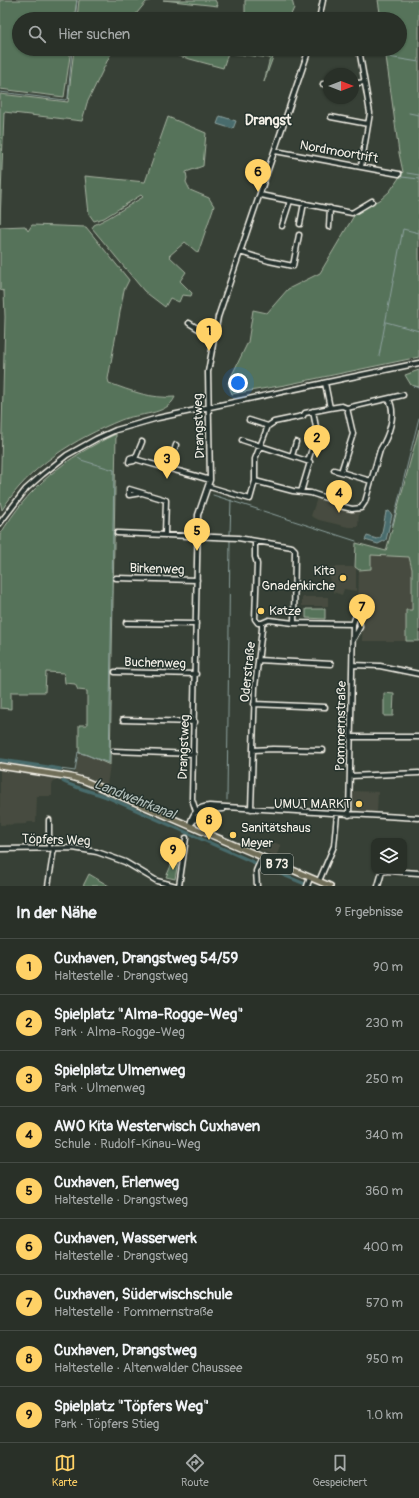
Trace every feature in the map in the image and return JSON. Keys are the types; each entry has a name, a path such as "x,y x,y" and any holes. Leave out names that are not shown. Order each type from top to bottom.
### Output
{"main road":[{"name":"B 73","path":"0,766 71,777 86,781 262,857 308,882 319,882 330,886"}],"street":[{"path":"322,12 323,0"},
{"name":"Drangstweg","path":"198,812 192,802 195,722 198,515 210,487 208,372 213,338 218,318 307,56"},
{"path":"360,56 370,113 361,167"},
{"path":"359,83 364,82"},
{"path":"331,117 368,124"},
{"name":"Nordmoortrift","path":"274,151 399,174"},
{"path":"260,195 352,213 372,201"},
{"path":"282,226 290,201"},
{"path":"300,224 304,203"},
{"path":"329,227 330,208"},
{"path":"240,252 268,261 293,266 299,235"},
{"path":"189,323 213,338"},
{"path":"0,523 26,490 43,474 82,446 109,433 134,424 208,407 419,363"},
{"path":"324,383 330,408"},
{"path":"210,487 249,499 252,496 255,481 255,459 268,426 274,422 303,416 305,413 313,411 342,406 347,408 403,395"},
{"path":"255,481 338,502 340,506 357,509 365,502 380,450 384,444 393,414 390,402 386,399"},
{"path":"341,472 353,434 347,408"},
{"path":"301,492 310,462 308,461 317,433 313,411"},
{"path":"249,420 268,426"},
{"path":"242,440 308,461"},
{"path":"142,442 135,459 210,480"},
{"path":"292,456 296,442"},
{"path":"168,469 176,445"},
{"path":"334,470 371,481"},
{"path":"141,493 166,499 165,534"},
{"path":"117,533 198,536 255,541 292,547 295,550 294,623"},
{"name":"Oderstraße","path":"251,809 254,704 262,635 262,624 258,623 255,619 257,564 255,557 255,541"},
{"name":"Birkenweg","path":"116,578 197,580"},
{"name":"Pommernstraße","path":"349,814 354,638 353,624 355,618 360,620 360,627 354,638"},
{"path":"262,624 269,620 294,623 353,624"},
{"path":"126,623 196,624"},
{"path":"258,660 331,664"},
{"path":"353,665 380,666 419,674"},
{"name":"Buchenweg","path":"114,672 196,674"},
{"path":"254,704 325,708"},
{"path":"123,720 195,722"},
{"path":"351,737 419,737"},
{"path":"253,750 323,750"},
{"path":"113,751 194,754"},
{"path":"350,776 419,773"},
{"path":"190,825 191,818 208,806 419,818"},
{"path":"319,882 334,846 337,814"},
{"path":"48,886 52,848 49,820"},
{"path":"179,886 186,838"},
{"name":"Töpfers Weg","path":"0,849 85,849 111,856 150,878 176,886"},
{"path":"257,886 257,868 262,857"},
{"path":"407,872 419,873"},
{"path":"378,886 381,874"}],"shaded area":[{"path":"317,498 329,504 359,512 358,527 348,527 319,520 311,516"},
{"path":"371,555 409,556 412,569 412,610 406,610 406,641 362,641 363,612 358,612 359,570 371,569"},
{"name":"Kita Gnadenkirche","path":"330,567 356,567 356,591 344,589 342,595 333,592 333,588 329,588"},
{"path":"302,597 328,597 328,606 302,606"},
{"path":"79,753 85,754 110,765 107,785 75,774"},
{"path":"0,770 58,778 52,784 52,796 37,796 36,822 0,825"},
{"path":"352,791 378,792 377,812 356,811 352,809"},
{"path":"265,839 281,845 276,856 260,850"}],"green space":[{"path":"0,0 77,0 75,12 12,12 12,56 70,56 64,97 0,89"},
{"path":"79,0 152,0 146,2 138,12 78,12"},
{"path":"163,0 215,0 218,6"},
{"path":"245,0 292,0 294,8 292,12 245,12"},
{"path":"378,0 419,0 419,357 285,385 232,394 228,383 248,342 253,310 267,313 288,289 320,273 355,214 368,204 380,200 390,191 403,172 386,56 407,56 407,12 380,12"},
{"path":"73,56 110,56 87,103 82,121 4,112 0,223 0,94 68,102"},
{"path":"179,56 227,56 223,68"},
{"path":"253,56 273,56 264,82 270,58"},
{"path":"168,117 206,133 203,166 186,172 186,182 190,190 209,198 214,206 198,253 185,242 169,256 186,272 180,281 192,293 191,296 182,295 179,302 170,298 165,307 144,291 92,228 94,225 143,197 141,195 104,218 94,221 89,214 85,176 145,182"},
{"path":"32,225 86,227 129,280 124,290 108,379 109,383 149,396 175,397 166,408 121,420 70,445 39,467 13,494 2,510 0,501 5,317 4,291 0,290 0,227 25,226 28,231"},
{"path":"419,370 419,387 411,385 405,375"},
{"path":"419,429 419,641 406,641 406,610 412,610 412,569 409,557 371,555 371,569 359,570 355,567 356,543 386,551"},
{"path":"116,434 110,765 85,754 79,753 79,725 87,725 87,691 78,690 75,684 65,683 64,673 46,672 45,692 11,692 11,709 0,708 0,535 23,502 50,475 81,453"},
{"path":"306,609 325,609 325,619 306,618"},
{"path":"384,693 394,694 393,716 384,716"},
{"path":"207,812 212,812 211,829 201,823 202,816"},
{"path":"173,861 178,862 175,879 166,877"},
{"path":"89,874 109,886 83,886"}],"water":[{"path":"220,116 236,121 233,129 217,124"},
{"path":"389,511 392,515 386,540 378,544 365,540 367,536 377,539 381,537 386,512"}],"waterway":[{"path":"76,12 77,0"},
{"path":"0,92 65,100 68,98 71,56"},
{"path":"388,57 419,62"},
{"path":"409,113 419,115"},
{"path":"407,173 419,175"},
{"path":"402,177 419,179"},
{"path":"379,356 403,229 419,233"},
{"path":"386,322 419,331"},
{"path":"413,386 419,388"},
{"path":"392,526 419,418"},
{"path":"60,769 75,771 78,752 109,763 114,470 81,460 77,457"},
{"path":"213,495 260,510"},
{"path":"230,535 231,500"},
{"path":"263,511 356,541"},
{"path":"227,800 230,541"},
{"name":"Landwehrkanal","path":"0,760 60,769"},
{"name":"Landwehrkanal","path":"63,781 107,797 310,886"}],"place":[{"name":"Cuxhaven, Wasserwerk","path":"258,192"},
{"name":"Cuxhaven, Drangstweg 54/59","path":"209,351"},
{"name":"Spielplatz \"Alma-Rogge-Weg\"","path":"317,458"},
{"name":"Spielplatz Ulmenweg","path":"167,479"},
{"name":"AWO Kita Westerwisch Cuxhaven","path":"339,513"},
{"name":"Cuxhaven, Erlenweg","path":"197,551"},
{"name":"Kita Gnadenkirche","path":"343,578"},
{"name":"Katze","path":"261,611"},
{"name":"Cuxhaven, Süderwischschule","path":"362,627"},
{"name":"UMUT MARKT","path":"359,804"},
{"name":"Sanitätshaus Meyer","path":"233,835"},
{"name":"Cuxhaven, Drangstweg","path":"209,840"},
{"name":"Spielplatz \"Töpfers Weg\"","path":"173,870"}],"district":[{"name":"Drangst","path":"268,120"}]}
